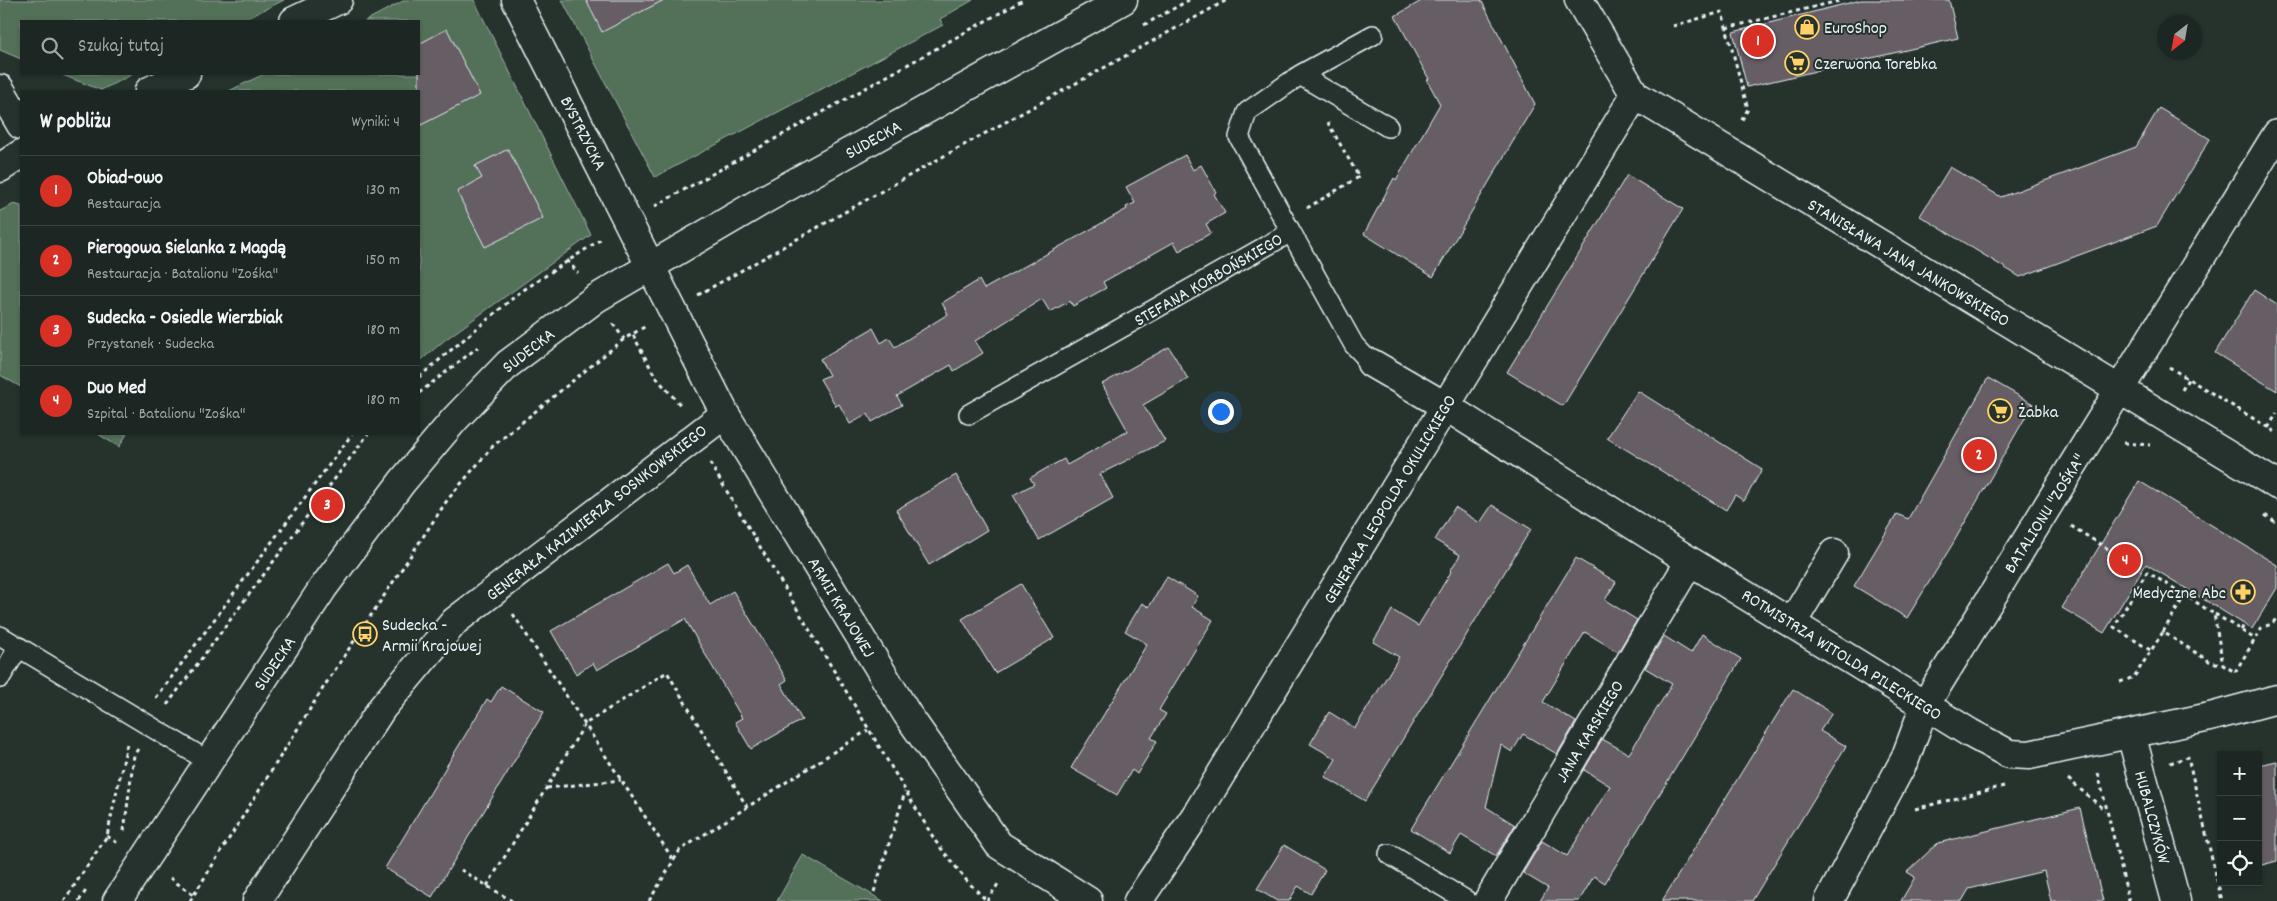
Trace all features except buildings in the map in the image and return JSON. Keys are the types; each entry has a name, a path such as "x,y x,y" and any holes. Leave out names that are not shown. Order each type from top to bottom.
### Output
{"street":[{"path":"296,20 338,0"},
{"name":"BYSTRZYCKA","path":"516,0 651,266"},
{"name":"SUDECKA","path":"116,901 323,588 402,482 454,420 508,364 595,299 767,198 1123,0"},
{"name":"STANISŁAWA JANA JANKOWSKIEGO","path":"1579,0 1635,95 2277,485"},
{"path":"151,90 184,75"},
{"path":"0,89 20,123"},
{"name":"GENERAŁA LEOPOLDA OKULICKIEGO","path":"1138,901 1198,812 1635,95"},
{"name":"BATALIONU \"ZOŚKA\"","path":"1829,901 1905,759 1925,705 2277,134"},
{"path":"0,168 20,155"},
{"name":"ARMII KRAJOWEJ","path":"651,266 725,414 907,714 999,845 1088,901"},
{"name":"STEFANA KORBOŃSKIEGO","path":"1371,363 1445,406"},
{"name":"ROTMISTRZA WITOLDA PILECKIEGO","path":"1445,406 1690,561 1983,741 2010,754 2029,755 2131,734 2210,717 2277,699"},
{"name":"GENERAŁA KAZIMIERZA SOSNKOWSKIEGO","path":"257,901 382,708 455,621 725,414"},
{"path":"1792,623 1834,553"},
{"name":"JANA KARSKIEGO","path":"1488,901 1690,561"},
{"name":"HUBALCZYKÓW","path":"2131,734 2176,901"}],"lane":[{"path":"1291,232 1239,137 1247,112 1300,75 1373,35"},
{"path":"1300,75 1388,127"},
{"name":"STEFANA KORBOŃSKIEGO","path":"969,414 1291,232 1354,345 1371,363"},
{"path":"0,636 208,761"},
{"path":"0,678 19,647"},
{"path":"1389,854 1467,901"}],"path":[{"path":"420,375 519,293 629,221 1023,0"},
{"path":"1138,29 1189,0"},
{"path":"190,901 325,685 448,499 494,446 632,335 673,310 944,156 1226,0"},
{"path":"1726,28 1843,0"},
{"path":"1673,26 1722,12 1748,109 1739,125"},
{"path":"1299,213 1358,177 1324,118"},
{"path":"607,331 620,320"},
{"path":"632,335 655,376 682,407 686,415"},
{"path":"2147,346 2168,366 2277,433"},
{"path":"2122,443 2150,445 2188,378"},
{"path":"2268,428 2277,413"},
{"path":"114,850 126,822 134,755 162,689 351,435"},
{"path":"64,901 107,836 120,784 124,748 146,724 367,435"},
{"path":"708,459 936,842 966,882 987,901"},
{"path":"704,472 712,466"},
{"path":"2066,534 2076,518"},
{"path":"2071,526 2108,549"},
{"path":"2150,650 2114,627 2146,572 2255,639"},
{"path":"2120,682 2134,678 2185,595"},
{"path":"506,620 519,607"},
{"path":"512,613 674,861"},
{"path":"2214,614 2223,665"},
{"path":"2236,680 2235,672 2262,628 2273,623 2277,617"},
{"path":"2241,630 2245,624"},
{"path":"2163,632 2209,661 2223,665 2235,672"},
{"path":"487,886 585,724 667,672 747,807"},
{"path":"650,901 680,850 868,730"},
{"path":"2167,764 2188,757 2222,901"},
{"path":"2092,775 2100,773 2106,810 2129,901"},
{"path":"2061,780 2076,778"},
{"path":"2068,779 2106,810"},
{"path":"546,788 621,780"},
{"path":"1916,809 2010,784 2001,781"},
{"path":"874,892 905,792"},
{"path":"1910,817 1919,801"},
{"path":"461,870 512,901"},
{"path":"167,886 176,871"},
{"path":"79,901 90,884"}],"green space":[{"path":"0,0 284,0 243,20 20,20 20,59 0,50"},
{"path":"405,0 474,0 591,235 446,339 420,361 420,90 231,90 262,75 420,75 420,20 367,20"},
{"path":"562,0 973,0 940,19 943,25 655,177"},
{"path":"63,75 131,75 101,90"},
{"path":"14,204 20,206 20,386 0,375 0,211"},
{"path":"100,435 126,435 119,447"},
{"path":"803,855 883,901 777,901"}],"place":[{"name":"EuroShop","path":"1807,27"},
{"name":"Obiad-owo","path":"1758,41"},
{"name":"Czerwona Torebka","path":"1797,63"},
{"name":"Żabka","path":"2000,411"},
{"name":"Pierogowa Sielanka z Magdą","path":"1979,455"},
{"name":"Sudecka - Osiedle Wierzbiak","path":"327,505"},
{"name":"Duo Med","path":"2125,560"},
{"name":"Medyczne Abc","path":"2243,592"},
{"name":"Sudecka - Armii Krajowej","path":"365,634"}]}
